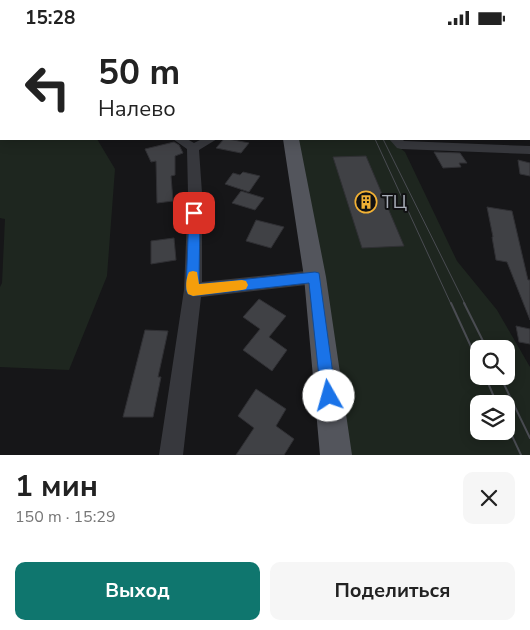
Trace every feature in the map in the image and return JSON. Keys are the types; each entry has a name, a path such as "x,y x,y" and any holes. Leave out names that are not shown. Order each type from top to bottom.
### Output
{"main road":[{"path":"290,140 315,277 336,455"}],"street":[{"path":"171,455 193,290 195,193 186,144 206,140"},
{"path":"398,142 502,143 530,150"},
{"path":"193,290 315,277"}],"shaded area":[{"path":"0,140 98,140 115,169 107,276 69,370 0,367 0,287 2,283 5,219 0,218"},
{"path":"296,140 393,140 405,152 457,261 497,310 514,340 470,340 470,385 515,385 515,341 530,367 530,455 345,455 321,278"}],"building":[{"path":"223,140 249,143 241,153 216,148"},
{"path":"174,142 179,145 183,153 175,156 175,175 171,176 173,201 157,203 156,161 151,162 145,149"},
{"path":"434,152 460,153 467,163 459,163 461,167 443,168"},
{"name":"ТЦ","path":"366,156 404,246 362,248 333,157"},
{"path":"518,160 530,163 530,176 520,174"},
{"path":"243,172 260,176 249,192 225,184 233,173 240,175"},
{"path":"241,191 264,198 255,210 232,203"},
{"path":"487,207 512,211 528,280 530,280 530,320 507,262 496,260"},
{"path":"256,220 284,227 271,248 246,241"},
{"path":"174,238 176,260 151,264 151,241"},
{"path":"259,299 286,316 269,337 287,350 272,371 243,350 260,329 243,317"},
{"path":"516,326 530,329 530,344 519,342"},
{"path":"145,330 168,331 158,377 161,377 153,417 123,417"},
{"path":"256,389 286,409 276,426 294,439 284,455 236,455 254,428 238,416"}],"tram line":[{"path":"375,140 451,304"},
{"path":"383,140 465,304"},
{"path":"451,303 470,344"},
{"path":"464,303 482,340"},
{"path":"489,385 493,395"},
{"path":"504,385 530,438"},
{"path":"514,440 521,455"}],"slow traffic":[{"path":"193,276 193,290 242,285"}],"place":[{"name":"ТЦ","path":"366,202"}],"route":[{"path":"194,213 193,290 315,277 329,396"}]}
